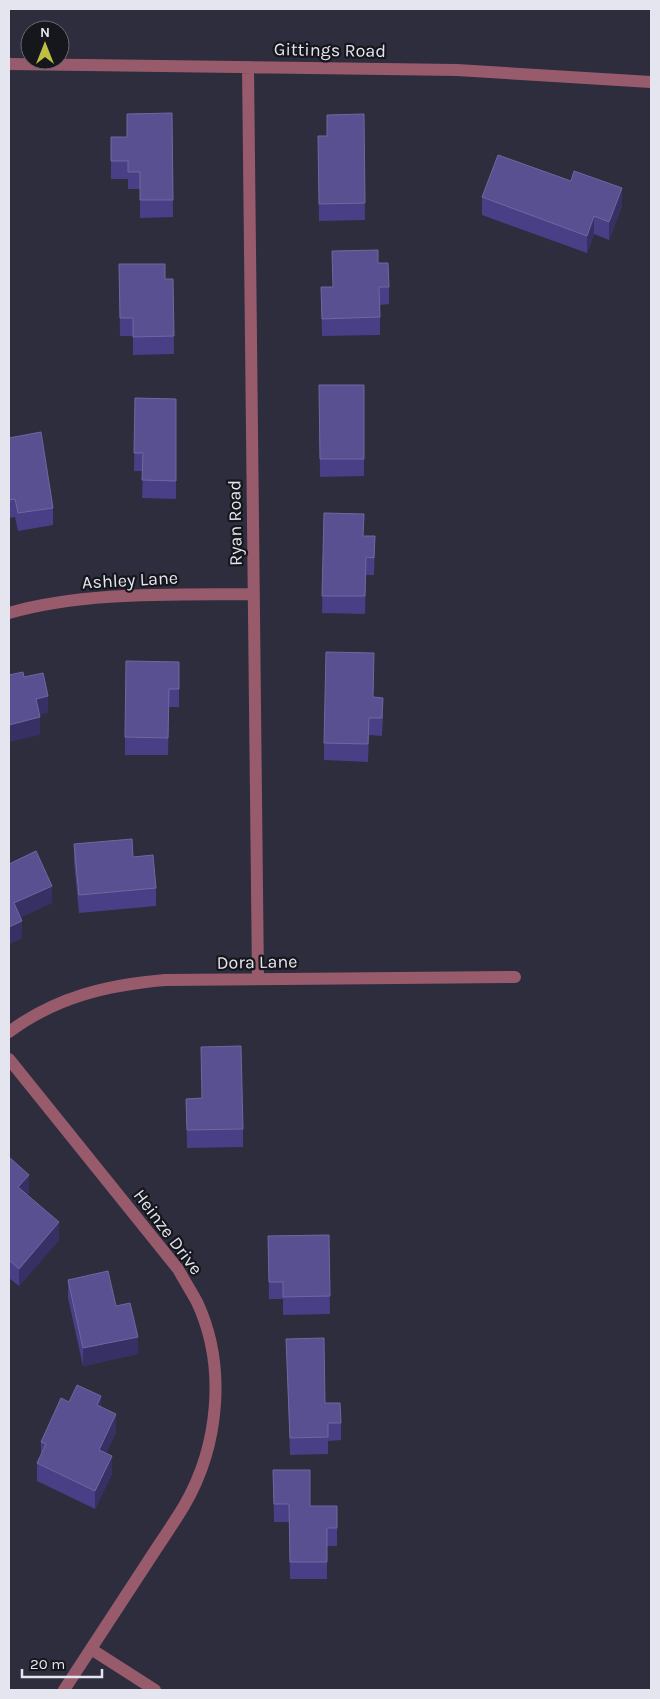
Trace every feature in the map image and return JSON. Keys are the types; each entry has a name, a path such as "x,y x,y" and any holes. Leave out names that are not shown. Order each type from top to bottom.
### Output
{"street":[{"name":"Gittings Road","path":"9,64 456,70 651,82"},
{"name":"Ryan Road","path":"248,67 258,979"},
{"name":"Ashley Lane","path":"9,612 71,600 123,596 254,594"},
{"name":"Dora Lane","path":"9,1032 56,1004 78,995 125,984 165,980 516,977"},
{"name":"Heinze Drive","path":"9,1059 178,1269 197,1302 204,1321 213,1358 216,1396 212,1434 201,1470 184,1505 64,1690"},
{"path":"91,1649 155,1690"}],"building":[{"path":"172,113 173,200 140,200 140,172 128,172 128,161 111,161 111,137 127,137 127,114"},
{"path":"364,114 365,203 319,204 318,136 327,136 327,115"},
{"path":"498,155 571,181 574,171 622,188 609,222 594,216 587,236 482,197"},
{"path":"378,250 378,263 388,263 389,287 379,287 380,317 322,319 321,287 333,287 332,251"},
{"path":"119,264 165,264 165,279 173,279 174,336 133,337 133,318 120,318"},
{"path":"319,385 364,385 364,459 320,459"},
{"path":"135,398 176,399 176,481 142,480 143,453 134,453"},
{"path":"41,432 53,508 18,513 15,499 9,500 9,438"},
{"path":"324,513 364,514 363,536 375,536 374,558 366,557 365,596 322,596"},
{"path":"326,652 374,653 373,697 383,698 382,718 369,718 368,744 324,743"},
{"path":"126,661 179,662 179,689 169,689 168,738 125,737"},
{"path":"23,672 24,677 43,673 48,696 36,699 40,717 9,725 9,675"},
{"path":"132,839 133,857 153,855 156,888 79,895 74,844"},
{"path":"36,851 52,886 14,903 22,921 9,927 9,864"},
{"path":"241,1046 243,1129 187,1130 186,1099 202,1098 201,1047"},
{"path":"9,1157 29,1175 18,1187 59,1222 19,1269 9,1260"},
{"path":"329,1235 330,1296 283,1297 283,1282 269,1282 268,1236"},
{"path":"108,1271 116,1306 130,1303 138,1337 83,1348 68,1280"},
{"path":"324,1338 325,1403 340,1403 341,1423 328,1423 328,1437 290,1438 286,1339"},
{"path":"77,1385 101,1396 97,1405 116,1414 99,1450 112,1456 95,1491 37,1463 46,1444 41,1442 61,1398 69,1402"},
{"path":"273,1470 310,1470 310,1506 337,1506 337,1528 327,1528 327,1562 290,1562 289,1504 274,1504"}]}
